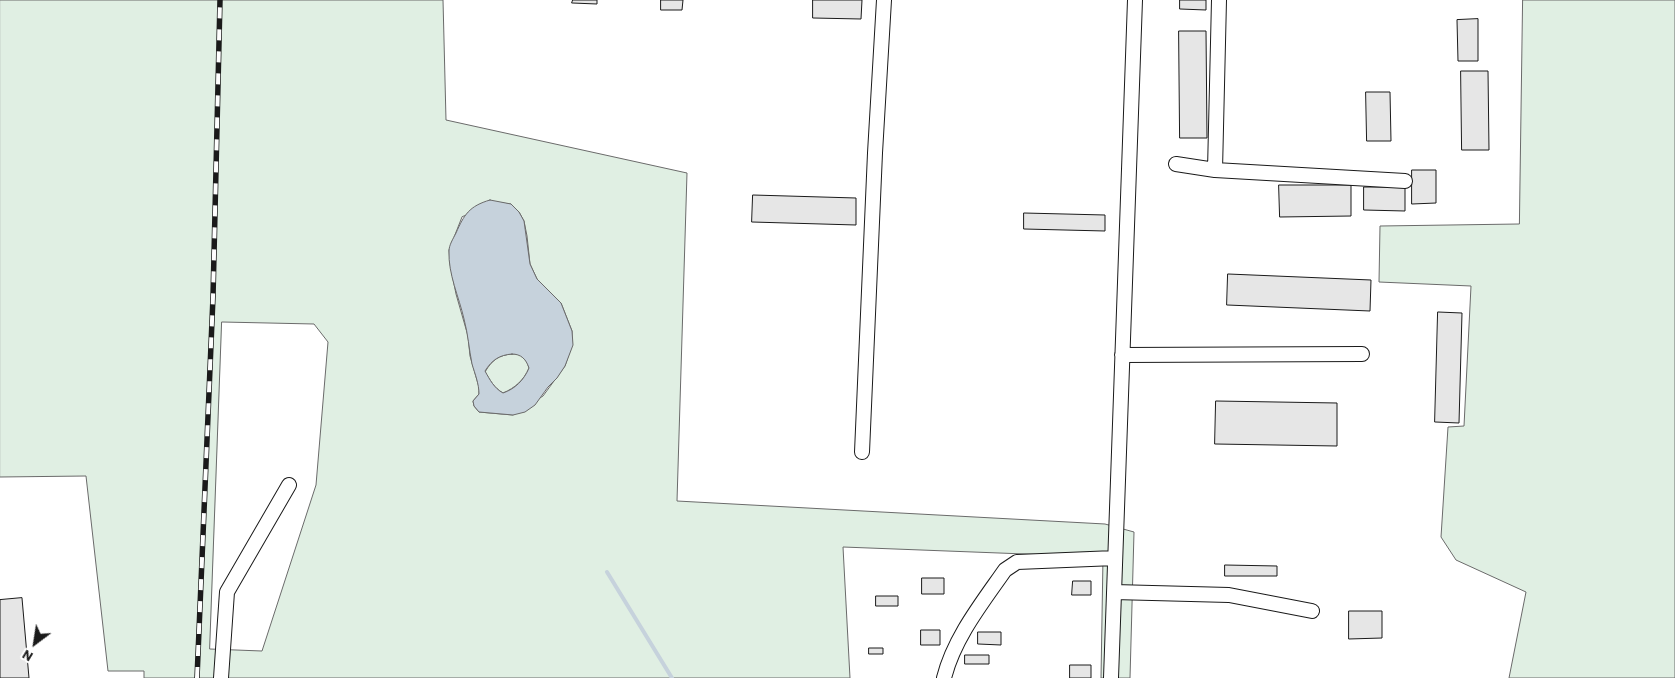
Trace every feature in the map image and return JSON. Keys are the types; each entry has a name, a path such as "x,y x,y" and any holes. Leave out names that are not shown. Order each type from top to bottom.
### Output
{"street":[{"path":"862,452 875,153 884,0"},
{"path":"1111,678 1135,0"},
{"path":"1215,170 1219,0"},
{"path":"1176,164 1215,170 1405,181"},
{"path":"1122,355 1362,354"},
{"path":"221,678 227,592 288,485"},
{"path":"944,678 964,629 1005,570 1012,564 1017,562 1115,558"},
{"path":"1114,592 1229,595 1312,611"}],"green space":[{"path":"0,0 443,0 446,120 687,173 677,501 1105,524 1134,532 1130,678 1101,678 1103,557 843,547 850,678 144,678 144,671 108,671 86,476 0,477","holes":["501,203 511,204 524,221 530,264 537,279 561,303 572,331 572,345 565,366 543,396 513,415 479,412 474,406 473,401 479,394 479,387 470,356 468,336 456,294 449,250 462,217","222,322 314,324 328,342 316,485 262,651 210,649"]},
{"path":"1523,0 1675,0 1675,678 1509,678 1526,592 1456,560 1441,537 1448,427 1464,426 1471,286 1379,282 1380,226 1519,224"},
{"path":"519,354 527,362 529,368 519,383 503,393 495,386 485,372 496,359"}],"shaded area":[{"path":"490,200 511,204 519,212 524,221 530,264 537,279 561,303 572,331 573,345 565,366 557,378 535,405 525,412 513,415 479,412 474,406 473,401 479,394 477,379 450,268 449,249 451,242 468,212 483,202","holes":["512,354 523,358 529,368 519,384 503,393 495,386 485,371 496,359"]}],"building":[{"path":"573,0 597,0 597,4 572,3"},
{"path":"661,0 683,0 682,10 661,10"},
{"path":"813,0 862,0 861,19 813,18"},
{"path":"1180,0 1206,0 1206,10 1180,9"},
{"path":"1478,19 1478,61 1458,61 1457,20"},
{"path":"1179,31 1206,31 1207,138 1180,138"},
{"path":"1461,71 1488,71 1489,150 1462,150"},
{"path":"1366,92 1390,92 1391,141 1367,141"},
{"path":"1412,170 1436,170 1436,203 1412,204"},
{"path":"1279,185 1351,185 1351,216 1280,217"},
{"path":"1364,187 1405,187 1405,211 1364,210"},
{"path":"753,195 856,198 856,225 752,222"},
{"path":"1024,213 1105,215 1105,231 1024,229"},
{"path":"1228,274 1371,280 1370,311 1227,305"},
{"path":"1438,312 1462,313 1459,423 1435,422"},
{"path":"1216,401 1337,403 1337,446 1215,444"},
{"path":"1225,565 1277,566 1277,576 1225,576"},
{"path":"922,578 944,578 944,594 922,594"},
{"path":"1073,581 1091,581 1091,595 1072,595"},
{"path":"876,596 898,596 898,606 876,606"},
{"path":"22,598 29,678 0,678 0,600"},
{"path":"1349,611 1382,611 1382,638 1349,639"},
{"path":"921,630 940,630 940,645 921,645"},
{"path":"978,632 1001,632 1001,645 978,644"},
{"path":"869,648 883,648 883,654 869,654"},
{"path":"965,655 989,655 989,664 965,664"},
{"path":"1070,665 1091,665 1091,678 1070,678"}],"waterway":[{"path":"607,572 672,678"}],"railway":[{"path":"197,678 213,297 220,0"}]}
